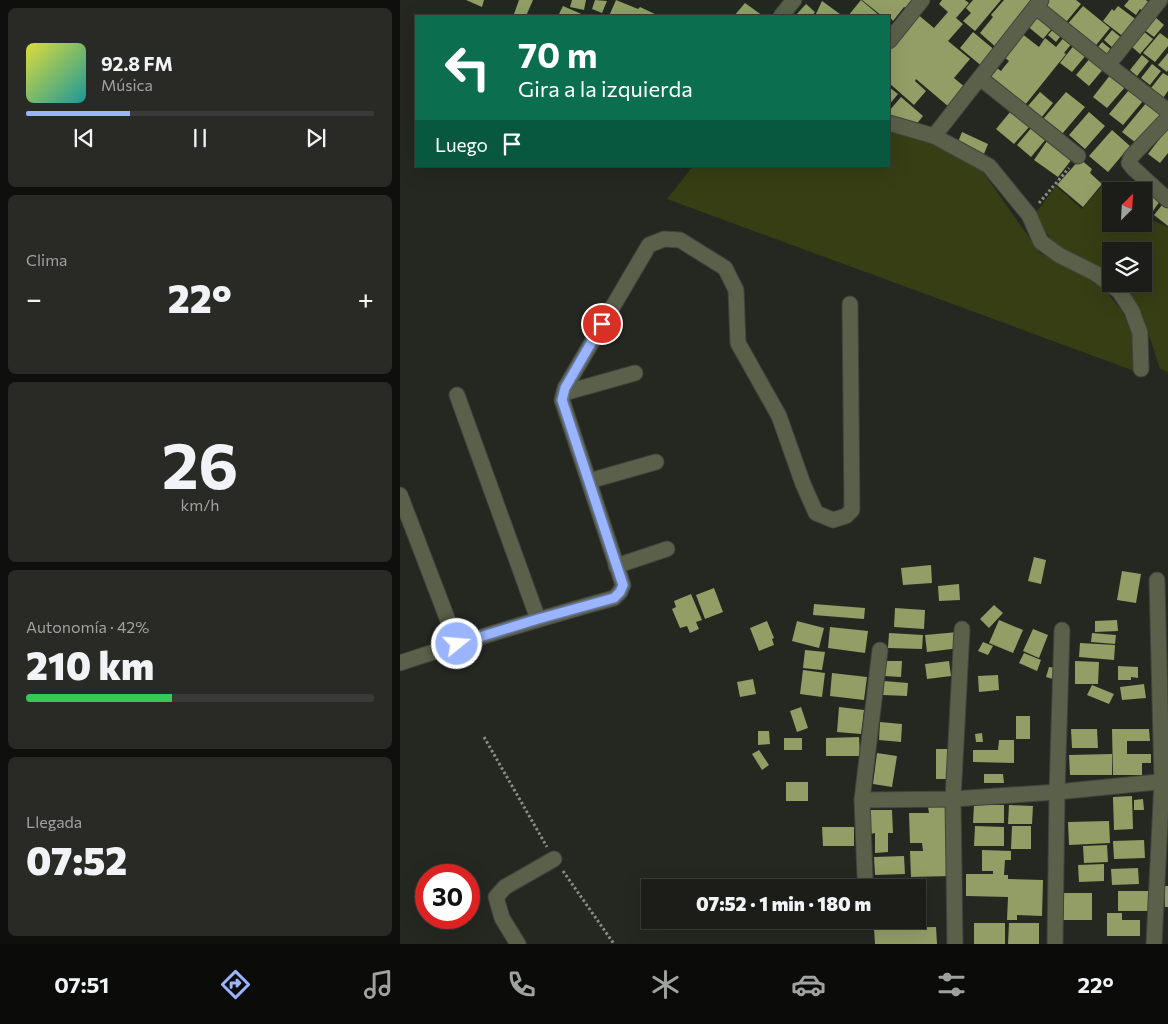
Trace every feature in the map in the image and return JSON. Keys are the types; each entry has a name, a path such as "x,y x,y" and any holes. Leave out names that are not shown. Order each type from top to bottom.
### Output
{"street":[{"path":"782,15 794,0"},
{"path":"890,40 922,0"},
{"path":"1108,65 1160,0"},
{"path":"934,136 1039,4 1108,65 1168,111"},
{"path":"980,78 1078,156"},
{"path":"1168,118 1131,157 1130,163 1134,170 1168,200"},
{"path":"890,123 934,136 989,166 1029,215 1041,242 1059,255 1095,273 1119,291 1132,311 1140,333 1141,369"},
{"path":"400,663 538,619 614,598 620,592 623,585 562,400 565,388 649,246 664,239 680,240 725,268 736,290 738,343 779,416 803,484 816,512 833,520 846,516 852,510 850,304"},
{"path":"564,393 635,373"},
{"path":"457,395 538,619"},
{"path":"589,481 656,462"},
{"path":"400,495 457,644"},
{"path":"616,566 667,549"},
{"path":"1154,944 1165,781 1157,580"},
{"path":"954,944 953,799 962,629"},
{"path":"1054,944 1062,630"},
{"path":"865,877 862,800 880,650"},
{"path":"862,800 953,799 1057,792 1165,781"},
{"path":"518,944 502,918 496,897 505,887 554,859"}],"path":[{"path":"1029,215 1078,156"},
{"path":"484,737 554,859 614,944"}],"green space":[{"path":"890,129 942,147 971,162 983,172 1040,253 1084,274 1102,288 1102,292 1107,292 1122,311 1136,342 1140,373 667,199 692,167 890,167"},
{"path":"1056,186 1082,209 1101,187 1102,232 1152,232 1152,220 1168,227 1168,372 1160,369 1143,316 1130,292 1152,292 1152,242 1102,242 1102,270 1073,255 1053,242 1034,215"}],"building":[{"path":"466,0 484,0 482,7"},
{"path":"519,0 533,0 526,15 514,14"},
{"path":"572,0 586,0 584,10 570,7"},
{"path":"595,0 607,1 602,13 592,9"},
{"path":"616,0 638,9 640,7 657,15 609,15"},
{"path":"861,0 879,15 849,15"},
{"path":"862,0 913,0 906,8 904,7 893,21 890,15 881,15"},
{"path":"942,0 965,0 969,3 956,18 963,24 948,41 970,59 954,78 966,88 949,107 916,79 915,81 926,91 914,105 890,84 890,44 916,13 934,28 948,12 939,4"},
{"path":"973,0 1001,0 975,31 963,21 971,13 966,8"},
{"path":"1004,0 1037,0 998,49 980,33 993,17 991,15"},
{"path":"1045,0 1076,0 1081,4 1062,27 1039,8"},
{"path":"1129,0 1146,0 1152,5 1146,13 1140,9 1136,15 1124,6"},
{"path":"822,1 840,14 840,15 815,15"},
{"path":"745,3 762,15 735,15"},
{"path":"806,4 815,12 813,15 796,15"},
{"path":"563,6 584,15 558,15"},
{"path":"1083,6 1110,28 1092,50 1065,27"},
{"path":"1118,6 1138,21 1125,38 1103,21 1112,9 1114,11"},
{"path":"1037,12 1054,26 1043,39 1026,25"},
{"path":"1154,16 1164,25 1154,37 1143,29"},
{"path":"1056,26 1064,32 1056,42 1048,35"},
{"path":"1112,30 1123,39 1114,49 1104,40"},
{"path":"1143,31 1153,39 1140,54 1131,46"},
{"path":"973,32 997,52 984,68 960,48"},
{"path":"1021,33 1039,47 1045,38 1056,47 1065,36 1073,42 1064,53 1066,54 1025,105 1006,89 1004,92 985,77 994,66 1001,71 1009,61 1003,56"},
{"path":"1160,33 1168,39 1168,46 1155,62 1143,53"},
{"path":"1102,42 1113,51 1106,60 1095,51"},
{"path":"1075,44 1087,54 1072,72 1060,63"},
{"path":"1168,53 1168,70 1167,72 1158,65"},
{"path":"1142,55 1149,61 1137,76 1130,70"},
{"path":"1092,56 1105,67 1089,86 1076,75"},
{"path":"1152,64 1161,71 1150,85 1141,78"},
{"path":"1163,73 1168,76 1168,91 1163,98 1151,88"},
{"path":"1111,74 1126,86 1107,108 1093,97"},
{"path":"890,88 898,94 890,104"},
{"path":"1129,90 1143,101 1123,125 1109,114"},
{"path":"1040,92 1053,103 1041,118 1027,107"},
{"path":"1066,92 1085,107 1062,134 1043,119"},
{"path":"901,97 923,116 915,126 890,117 890,110"},
{"path":"1147,102 1165,116 1140,146 1122,132"},
{"path":"1011,111 1030,126 1014,144 996,129"},
{"path":"1089,112 1105,126 1085,149 1069,135"},
{"path":"1032,127 1046,139 1031,157 1017,145"},
{"path":"1168,128 1168,153 1160,163 1148,154"},
{"path":"1112,130 1130,146 1108,172 1089,156"},
{"path":"962,132 988,144 984,154 958,142"},
{"path":"1047,141 1072,159 1058,177 1034,160"},
{"path":"1080,159 1092,169 1090,173 1102,184 1083,207 1057,185"},
{"path":"1152,191 1162,198 1152,210"},
{"path":"1166,200 1168,202 1168,226 1154,215"},
{"path":"1034,557 1046,560 1041,584 1028,581"},
{"path":"931,565 932,583 903,585 901,568"},
{"path":"1122,571 1141,574 1136,603 1117,600"},
{"path":"959,584 960,600 939,601 938,586"},
{"path":"714,588 723,612 705,619 696,595"},
{"path":"691,594 702,620 696,622 699,629 690,633 687,626 680,628 672,609 676,607 674,601"},
{"path":"814,604 865,608 864,619 813,615"},
{"path":"994,605 1003,613 989,628 980,619"},
{"path":"895,608 925,610 924,629 894,627"},
{"path":"999,620 1023,630 1013,653 989,643"},
{"path":"1117,620 1118,631 1095,632 1095,621"},
{"path":"767,621 774,638 772,639 774,645 759,651 750,628"},
{"path":"797,621 824,628 819,648 792,641"},
{"path":"830,627 868,631 865,653 828,648"},
{"path":"1033,629 1048,635 1039,658 1023,651"},
{"path":"958,632 960,648 927,652 925,635"},
{"path":"889,633 923,635 922,649 888,648"},
{"path":"1092,633 1116,635 1115,644 1091,642"},
{"path":"983,642 993,646 988,655 978,651"},
{"path":"1080,643 1115,645 1114,660 1079,657"},
{"path":"805,650 825,652 822,670 803,668"},
{"path":"1024,653 1041,660 1037,671 1019,663"},
{"path":"885,661 902,661 901,677 884,676"},
{"path":"949,661 951,676 927,679 925,664"},
{"path":"1075,661 1099,662 1098,684 1075,684"},
{"path":"1118,666 1138,667 1138,678 1131,677 1131,680 1118,680"},
{"path":"1049,667 1056,668 1053,679 1046,677"},
{"path":"803,670 825,673 822,697 800,694"},
{"path":"832,673 867,677 864,700 830,696"},
{"path":"998,675 999,690 979,692 978,676"},
{"path":"753,679 756,694 740,697 737,682"},
{"path":"884,681 908,683 907,696 883,695"},
{"path":"1144,684 1146,698 1122,700 1120,687"},
{"path":"1092,685 1114,694 1109,704 1087,695"},
{"path":"801,707 808,728 797,732 790,711"},
{"path":"839,707 864,710 861,734 837,732"},
{"path":"1016,716 1030,716 1030,739 1016,739"},
{"path":"880,722 902,724 901,742 879,740"},
{"path":"1071,729 1097,729 1098,748 1072,748"},
{"path":"1112,729 1149,729 1150,741 1127,741 1127,754 1151,754 1151,763 1142,763 1142,775 1113,775"},
{"path":"758,731 769,731 770,744 758,745"},
{"path":"982,733 983,742 976,742 975,734"},
{"path":"859,737 860,756 826,756 826,738"},
{"path":"784,738 802,738 802,750 784,750"},
{"path":"999,740 1014,740 1014,763 973,762 973,750 998,750"},
{"path":"936,749 950,749 950,779 936,779"},
{"path":"759,750 769,765 762,770 752,754"},
{"path":"877,753 897,756 892,787 873,784"},
{"path":"1112,754 1112,775 1070,775 1069,755"},
{"path":"984,774 1003,774 1004,783 984,783"},
{"path":"786,782 808,782 808,801 786,801"},
{"path":"1132,796 1133,829 1114,830 1113,797"},
{"path":"1143,799 1144,810 1134,810 1134,800"},
{"path":"974,805 1004,805 1004,823 973,823"},
{"path":"1009,805 1033,806 1032,824 1008,824"},
{"path":"948,806 951,876 911,877 910,851 923,851 922,843 910,843 909,813 929,813 928,807"},
{"path":"869,810 892,810 893,833 888,833 888,852 875,853 875,833 870,834"},
{"path":"1109,821 1110,843 1069,845 1068,822"},
{"path":"975,826 1004,827 1004,846 974,846"},
{"path":"1012,826 1031,826 1031,849 1011,849"},
{"path":"822,827 854,827 854,846 823,846"},
{"path":"1144,840 1145,858 1114,859 1113,841"},
{"path":"1107,845 1108,862 1084,863 1083,846"},
{"path":"982,850 1011,851 1011,860 1005,860 1004,875 1008,875 1008,879 1043,880 1042,916 1017,915 1017,920 1007,920 1008,897 966,896 966,874 993,874 993,871 982,871"},
{"path":"904,856 905,874 875,875 874,857"},
{"path":"1104,864 1104,881 1079,882 1078,865"},
{"path":"1138,868 1139,884 1112,885 1111,869"},
{"path":"1164,886 1168,886 1168,907 1165,907"},
{"path":"1118,891 1149,891 1148,911 1118,911"},
{"path":"1064,893 1092,893 1092,920 1063,920"},
{"path":"1107,913 1122,913 1122,920 1140,920 1140,936 1107,936"},
{"path":"974,923 1005,923 1005,944 974,944"},
{"path":"1009,923 1039,923 1039,944 1008,944"},
{"path":"926,927 936,927 937,944 875,944 874,929 926,929"}],"route":[{"path":"457,644 614,598 620,592 623,585 562,400 565,388 602,324"}]}
